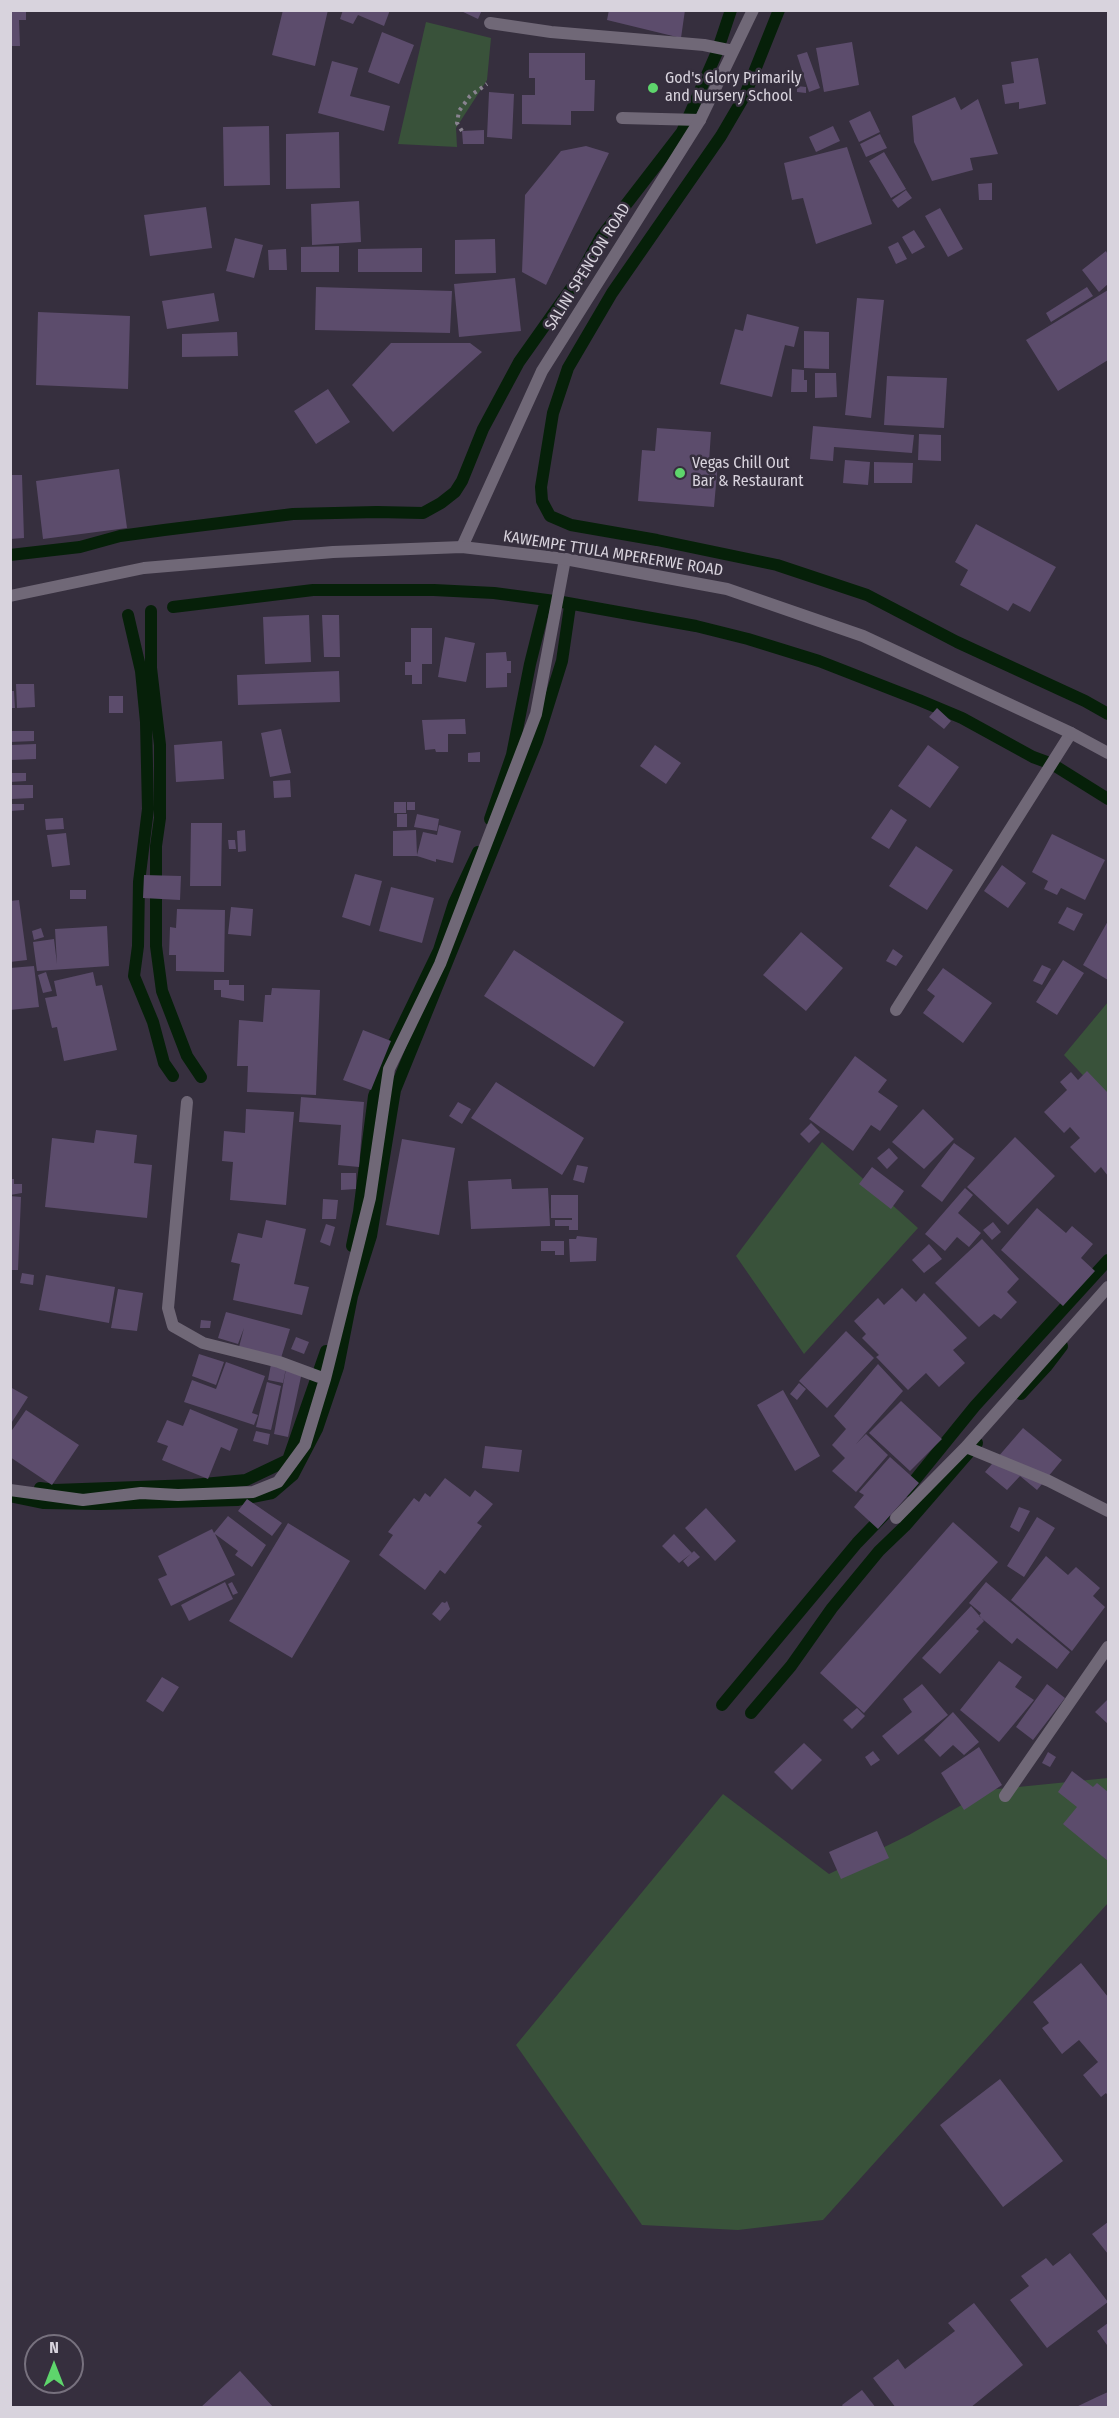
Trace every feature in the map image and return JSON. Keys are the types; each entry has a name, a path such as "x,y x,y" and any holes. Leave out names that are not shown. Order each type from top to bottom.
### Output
{"street":[{"name":"SALINI SPENCON ROAD","path":"462,547 542,371 700,120 753,10"},
{"path":"490,23 551,32 704,45 733,51"},
{"path":"622,118 700,120"},
{"name":"KAWEMPE TTULA MPERERWE ROAD","path":"10,596 144,568 333,552 462,547 565,559 728,589 862,636 1071,733 1108,753"},
{"path":"10,1490 83,1500 141,1493 178,1495 253,1492 278,1482 305,1445 325,1379 370,1198 389,1069 440,964 536,714 565,559"},
{"path":"896,1010 1071,733"},
{"path":"187,1102 168,1308 173,1326 203,1343 279,1362 325,1379"},
{"path":"896,1518 966,1447 1108,1287"},
{"path":"966,1447 1049,1481 1108,1511"},
{"path":"1005,1796 1108,1647"}],"path":[{"path":"462,131 457,123 459,111 470,96 488,84"}],"green space":[{"path":"426,22 491,38 487,80 456,128 457,147 398,144"},
{"path":"1108,1002 1108,1102 1064,1055"},
{"path":"822,1142 918,1228 804,1354 736,1256"},
{"path":"1108,1778 1108,1903 823,2220 738,2230 642,2225 516,2045 723,1794 829,1874 909,1835 988,1790"}],"building":[{"path":"10,10 26,10 26,20 19,20 20,46 10,46"},
{"path":"283,10 328,10 315,66 272,55"},
{"path":"343,10 390,10 384,26 358,15 353,24 340,19"},
{"path":"459,10 482,10 478,19"},
{"path":"609,10 685,10 681,38 607,20"},
{"path":"382,32 414,45 399,84 368,72"},
{"path":"852,42 859,85 824,92 816,48"},
{"path":"807,52 820,88 809,92 797,55"},
{"path":"529,53 585,53 585,80 595,80 594,111 571,111 571,125 522,124 522,95 535,95 535,78 529,78"},
{"path":"1038,58 1046,104 1019,109 1019,102 1005,104 1002,85 1014,83 1011,62"},
{"path":"332,61 358,68 350,96 390,106 384,131 318,113"},
{"path":"797,86 806,87 806,93 797,92"},
{"path":"489,92 514,94 512,139 487,137"},
{"path":"955,97 961,110 978,99 998,154 970,158 973,170 932,181 914,142 912,116"},
{"path":"870,111 880,132 859,142 849,121"},
{"path":"269,126 270,185 224,186 223,127"},
{"path":"833,126 840,141 816,152 809,137"},
{"path":"484,130 484,144 463,144 462,131"},
{"path":"339,132 340,188 286,189 286,134"},
{"path":"880,134 887,148 866,157 860,144"},
{"path":"586,146 609,153 546,285 522,272 525,195 561,151"},
{"path":"847,147 872,224 816,244 803,198 792,200 784,163"},
{"path":"884,152 906,189 891,198 869,161"},
{"path":"992,183 992,200 979,200 978,184"},
{"path":"906,190 912,198 898,208 892,200"},
{"path":"359,201 361,242 312,245 311,204"},
{"path":"206,207 212,248 150,256 144,215"},
{"path":"940,208 963,249 948,257 925,216"},
{"path":"914,230 925,247 912,254 902,237"},
{"path":"235,238 263,245 254,278 226,271"},
{"path":"495,239 496,273 455,274 455,240"},
{"path":"898,242 907,259 896,264 888,247"},
{"path":"339,246 339,272 301,272 301,247"},
{"path":"422,248 422,272 358,272 358,249"},
{"path":"286,249 287,270 269,270 268,250"},
{"path":"1106,251 1108,284 1099,292 1082,270"},
{"path":"515,278 521,331 459,337 454,284"},
{"path":"316,287 452,291 450,333 315,330"},
{"path":"1087,287 1093,296 1051,322 1046,313"},
{"path":"1108,290 1108,360 1058,391 1026,340"},
{"path":"214,293 219,321 167,329 162,301"},
{"path":"857,298 884,300 871,418 845,415"},
{"path":"38,312 130,316 128,389 36,385"},
{"path":"747,314 799,327 794,347 785,345 772,397 720,384 735,329 743,331"},
{"path":"804,331 829,332 829,369 804,368"},
{"path":"237,332 238,356 182,357 182,334"},
{"path":"391,343 470,343 482,352 393,432 352,385"},
{"path":"792,369 804,370 807,392 791,392"},
{"path":"815,373 836,373 837,397 815,398"},
{"path":"887,376 947,378 944,428 884,425"},
{"path":"328,389 350,422 316,444 294,411"},
{"path":"813,426 914,435 912,453 834,447 833,461 810,459"},
{"path":"657,428 711,432 709,462 718,462 714,507 638,501 642,450 655,451"},
{"path":"919,434 941,435 941,461 918,460"},
{"path":"845,460 870,462 868,485 843,483"},
{"path":"874,462 913,463 912,483 874,483"},
{"path":"119,469 127,528 43,539 36,481"},
{"path":"10,475 22,475 24,538 10,539"},
{"path":"976,524 1056,567 1030,612 1013,603 1008,611 960,585 968,570 955,562"},
{"path":"309,615 311,662 265,664 263,617"},
{"path":"322,615 339,615 340,657 324,657"},
{"path":"411,628 432,628 432,664 422,664 422,684 412,684 412,675 405,675 405,662 411,662"},
{"path":"445,637 475,643 466,682 438,677"},
{"path":"506,652 507,661 511,661 511,673 507,673 507,687 486,688 486,653"},
{"path":"339,671 340,702 238,705 237,675"},
{"path":"16,684 34,684 35,707 17,708"},
{"path":"10,691 14,691 15,708 10,708"},
{"path":"109,696 123,696 123,713 109,713"},
{"path":"937,708 951,721 944,729 929,717"},
{"path":"465,719 466,734 448,734 448,752 436,752 435,749 425,750 422,720"},
{"path":"281,729 291,773 270,777 261,733"},
{"path":"10,731 34,731 34,741 10,742"},
{"path":"222,741 224,779 176,782 174,745"},
{"path":"36,744 36,759 10,760 10,745"},
{"path":"655,745 681,763 666,784 640,766"},
{"path":"928,745 959,767 930,808 898,786"},
{"path":"480,752 480,762 468,762 468,753"},
{"path":"10,773 26,773 26,781 10,782"},
{"path":"290,780 291,797 274,798 273,781"},
{"path":"11,785 33,785 33,798 11,799"},
{"path":"394,802 406,802 406,813 394,813"},
{"path":"407,802 415,802 415,810 407,810"},
{"path":"10,804 24,804 24,810 10,811"},
{"path":"891,809 907,820 889,849 871,838"},
{"path":"397,814 407,814 407,827 397,827"},
{"path":"417,814 439,819 437,831 414,827"},
{"path":"63,818 64,829 46,830 45,819"},
{"path":"191,823 222,823 221,886 190,886"},
{"path":"439,825 461,831 453,863 436,859 436,862 417,856 393,856 393,831 416,830 417,855 423,832 437,835"},
{"path":"245,830 246,851 238,852 237,831"},
{"path":"66,833 70,865 52,867 47,835"},
{"path":"1052,834 1105,860 1085,900 1061,888 1057,895 1044,889 1048,881 1032,872"},
{"path":"228,840 235,840 236,849 229,849"},
{"path":"916,846 953,870 927,910 889,886"},
{"path":"1002,865 1026,883 1008,908 984,891"},
{"path":"355,874 382,881 370,926 342,917"},
{"path":"144,875 181,876 180,900 143,898"},
{"path":"391,887 434,898 422,943 379,931"},
{"path":"70,890 86,890 86,899 70,899"},
{"path":"19,900 27,960 10,962 10,901"},
{"path":"231,907 253,909 251,936 228,934"},
{"path":"1067,907 1083,914 1074,931 1058,923"},
{"path":"177,909 225,910 224,972 176,971 176,955 169,955 170,927 176,928"},
{"path":"1108,921 1108,980 1083,965"},
{"path":"107,926 109,966 37,971 33,942 54,939 57,964 55,929"},
{"path":"41,928 44,937 34,940 32,931"},
{"path":"801,932 843,968 806,1011 763,975"},
{"path":"893,949 903,956 896,966 886,961"},
{"path":"514,950 624,1022 594,1067 484,996"},
{"path":"1063,960 1084,973 1057,1015 1036,1002"},
{"path":"1042,965 1051,969 1042,985 1033,981"},
{"path":"34,966 39,1007 10,1010 10,968"},
{"path":"943,968 992,1003 963,1043 923,1013 935,996 927,990"},
{"path":"46,972 52,991 43,993 38,975"},
{"path":"93,972 96,986 102,985 117,1050 64,1061 57,1027 52,1028 45,998 57,996 54,981"},
{"path":"214,980 229,980 229,985 244,985 244,1001 221,997 221,990 214,990"},
{"path":"272,988 320,990 316,1095 247,1092 248,1066 237,1066 239,1020 263,1022 265,995 271,995"},
{"path":"363,1030 391,1041 371,1090 343,1080"},
{"path":"855,1056 887,1080 878,1092 898,1106 880,1131 871,1125 853,1151 809,1119"},
{"path":"1087,1071 1108,1093 1108,1176 1101,1167 1095,1173 1070,1147 1080,1138 1070,1127 1064,1133 1044,1112 1067,1090 1060,1082 1071,1072 1078,1080"},
{"path":"496,1082 584,1138 562,1175 471,1118"},
{"path":"301,1097 364,1102 359,1167 338,1165 341,1125 299,1122"},
{"path":"458,1102 471,1109 462,1124 449,1116"},
{"path":"246,1109 294,1112 286,1205 230,1200 233,1162 222,1161 224,1131 245,1133"},
{"path":"923,1109 954,1139 924,1169 892,1142"},
{"path":"811,1123 820,1132 809,1143 800,1134"},
{"path":"96,1130 137,1135 134,1163 152,1165 147,1218 45,1207 52,1138 94,1143"},
{"path":"1015,1137 1055,1176 1008,1225 967,1187"},
{"path":"402,1139 455,1148 439,1235 386,1225"},
{"path":"954,1143 975,1158 942,1202 921,1186"},
{"path":"889,1148 898,1158 887,1169 877,1158"},
{"path":"577,1165 588,1167 584,1183 573,1180"},
{"path":"872,1167 904,1191 891,1209 859,1184"},
{"path":"341,1173 356,1173 356,1189 341,1190"},
{"path":"10,1179 14,1179 14,1184 22,1184 22,1193 10,1195"},
{"path":"511,1179 512,1189 548,1188 550,1226 471,1229 468,1181"},
{"path":"965,1188 973,1195 958,1213 981,1233 969,1247 957,1237 945,1251 925,1234"},
{"path":"551,1195 578,1195 578,1230 569,1230 569,1226 555,1226 555,1220 572,1220 572,1218 551,1218"},
{"path":"10,1196 21,1197 18,1270 10,1270"},
{"path":"323,1199 338,1200 336,1219 322,1219"},
{"path":"1037,1208 1066,1233 1072,1226 1093,1244 1081,1258 1095,1271 1063,1306 1001,1250"},
{"path":"266,1220 306,1229 294,1284 309,1287 302,1315 233,1300 240,1264 231,1262 238,1233 262,1238"},
{"path":"993,1222 1001,1232 992,1240 983,1230"},
{"path":"326,1224 335,1227 330,1246 320,1242"},
{"path":"577,1236 597,1238 596,1261 570,1262 569,1239 576,1239"},
{"path":"982,1239 1019,1279 1007,1292 1017,1302 1001,1319 994,1314 979,1327 935,1283"},
{"path":"541,1241 564,1241 564,1255 555,1255 555,1251 541,1251"},
{"path":"929,1244 942,1259 924,1273 912,1260"},
{"path":"22,1273 34,1275 33,1285 20,1283"},
{"path":"46,1275 115,1287 109,1323 39,1310"},
{"path":"902,1288 916,1302 924,1293 967,1338 953,1350 965,1363 939,1387 926,1373 908,1390 876,1357 879,1355 862,1338 866,1334 854,1321 878,1298 884,1305"},
{"path":"118,1289 143,1293 137,1331 111,1328"},
{"path":"226,1312 290,1329 281,1358 239,1347 244,1328 238,1344 218,1338"},
{"path":"201,1320 211,1321 210,1328 200,1328"},
{"path":"846,1331 874,1358 827,1408 799,1381"},
{"path":"296,1337 309,1342 304,1354 291,1349"},
{"path":"199,1354 224,1362 216,1385 192,1376"},
{"path":"226,1362 265,1376 252,1413 258,1415 254,1425 184,1402 192,1380 216,1389"},
{"path":"271,1364 286,1368 283,1383 268,1380"},
{"path":"878,1364 903,1391 856,1444 866,1434 888,1455 856,1492 832,1471 845,1458 832,1445 846,1429 834,1416"},
{"path":"286,1369 302,1372 288,1437 274,1434"},
{"path":"267,1382 281,1386 271,1430 256,1427"},
{"path":"799,1383 806,1389 797,1400 790,1394"},
{"path":"10,1387 28,1397 10,1425"},
{"path":"783,1390 820,1456 795,1471 757,1405"},
{"path":"901,1401 942,1439 910,1471 869,1433"},
{"path":"190,1409 238,1429 230,1451 221,1447 208,1479 162,1460 168,1446 157,1442 167,1420 183,1426"},
{"path":"26,1410 79,1445 52,1485 10,1457 10,1433"},
{"path":"1023,1428 1062,1460 1037,1490 1020,1476 1007,1490 985,1472"},
{"path":"256,1431 270,1434 268,1445 253,1441"},
{"path":"485,1446 522,1450 519,1472 482,1468"},
{"path":"890,1457 919,1483 878,1529 854,1507 864,1495 859,1492"},
{"path":"445,1478 470,1497 475,1490 493,1504 477,1523 482,1526 445,1574 440,1570 425,1590 379,1555 393,1535 388,1532 414,1498 419,1502 425,1493 430,1497"},
{"path":"247,1499 282,1523 272,1536 238,1511"},
{"path":"1019,1507 1030,1511 1019,1532 1010,1527"},
{"path":"706,1508 736,1541 715,1561 685,1528"},
{"path":"228,1516 266,1545 252,1567 235,1555 238,1551 215,1534 235,1575 171,1606 158,1579 167,1575 158,1556 212,1529 214,1533"},
{"path":"1037,1517 1055,1528 1024,1577 1007,1566"},
{"path":"953,1522 998,1562 864,1713 820,1673"},
{"path":"288,1523 350,1561 292,1658 229,1621"},
{"path":"674,1534 692,1553 679,1563 662,1546"},
{"path":"694,1551 700,1557 688,1567 683,1561"},
{"path":"1046,1556 1068,1575 1076,1567 1100,1588 1093,1596 1105,1607 1072,1651 1011,1600"},
{"path":"225,1582 233,1599 189,1621 181,1605"},
{"path":"232,1582 238,1593 233,1595 228,1584"},
{"path":"986,1582 1070,1652 1057,1669 1017,1638 1012,1644 979,1616 981,1613 969,1603"},
{"path":"447,1601 450,1609 440,1621 432,1614 442,1602"},
{"path":"971,1606 984,1621 976,1629 979,1631 940,1674 922,1658"},
{"path":"999,1661 1022,1677 1015,1687 1034,1700 999,1742 960,1710"},
{"path":"162,1677 179,1687 163,1712 146,1701"},
{"path":"922,1684 948,1715 898,1755 882,1736 912,1712 903,1699"},
{"path":"1047,1684 1065,1698 1033,1740 1016,1727"},
{"path":"1108,1699 1108,1724 1095,1712"},
{"path":"857,1708 865,1716 852,1729 843,1720"},
{"path":"953,1712 979,1742 964,1755 953,1745 940,1757 924,1740"},
{"path":"804,1743 822,1760 792,1790 774,1772"},
{"path":"979,1747 1002,1785 964,1810 941,1773"},
{"path":"873,1751 880,1760 871,1766 865,1757"},
{"path":"1048,1752 1056,1757 1050,1767 1042,1763"},
{"path":"1072,1771 1093,1787 1097,1783 1108,1792 1108,1861 1063,1824 1077,1807 1058,1792"},
{"path":"877,1831 889,1858 841,1879 829,1852"},
{"path":"1081,1963 1108,1997 1108,2096 1106,2093 1101,2097 1083,2075 1098,2062 1079,2040 1062,2054 1042,2028 1049,2023 1033,2002"},
{"path":"1000,2079 1063,2161 1003,2207 940,2125"},
{"path":"1108,2222 1108,2254 1092,2234"},
{"path":"1070,2253 1108,2302 1047,2348 1010,2300 1029,2286 1021,2276 1046,2258 1053,2266"},
{"path":"974,2303 1023,2365 970,2408 896,2408 873,2378 898,2359 905,2369 955,2331 948,2323"},
{"path":"1108,2323 1108,2344 1107,2345 1097,2331"},
{"path":"240,2371 274,2408 200,2408"},
{"path":"862,2390 876,2408 844,2408 842,2405"},
{"path":"1108,2392 1108,2408 1074,2408 1097,2397"}],"waterway":[{"path":"10,555 80,547 120,536 293,514 423,513 441,503 455,492 462,481 483,429 519,362 577,280 601,237 682,132 717,52 731,10"},
{"path":"779,10 745,95 721,136 612,293 568,368 553,413 541,487 542,501 550,516 571,525 777,565 867,595 957,642 1085,701 1108,714"},
{"path":"173,607 313,590 434,590 494,593 562,602 696,626 819,661 962,718 1033,757 1052,764 1108,799"},
{"path":"490,819 512,755 530,664 546,600"},
{"path":"10,1496 44,1503 100,1504 237,1500 272,1493 293,1475 317,1429 338,1367 352,1296 371,1236 395,1090 537,741 562,661 570,606"},
{"path":"151,611 151,668 160,745 160,818 156,846 156,946 162,991 187,1056 201,1077"},
{"path":"128,615 141,671 146,722 148,809 139,882 138,946 134,976 153,1022 164,1063 173,1076"},
{"path":"352,1246 359,1212 374,1096 394,1043 439,950 454,903 478,852"},
{"path":"906,1491 975,1406 1108,1260"},
{"path":"1021,1394 1062,1346"},
{"path":"40,1488 55,1490 193,1485 246,1480 288,1460 326,1351"},
{"path":"751,1713 791,1666 832,1608 879,1551 905,1526 977,1443"},
{"path":"722,1705 857,1543 884,1515"}],"place":[{"name":"God's Glory Primarily and Nursery School","path":"653,88"},
{"name":"Vegas Chill Out Bar & Restaurant","path":"680,473"}]}
